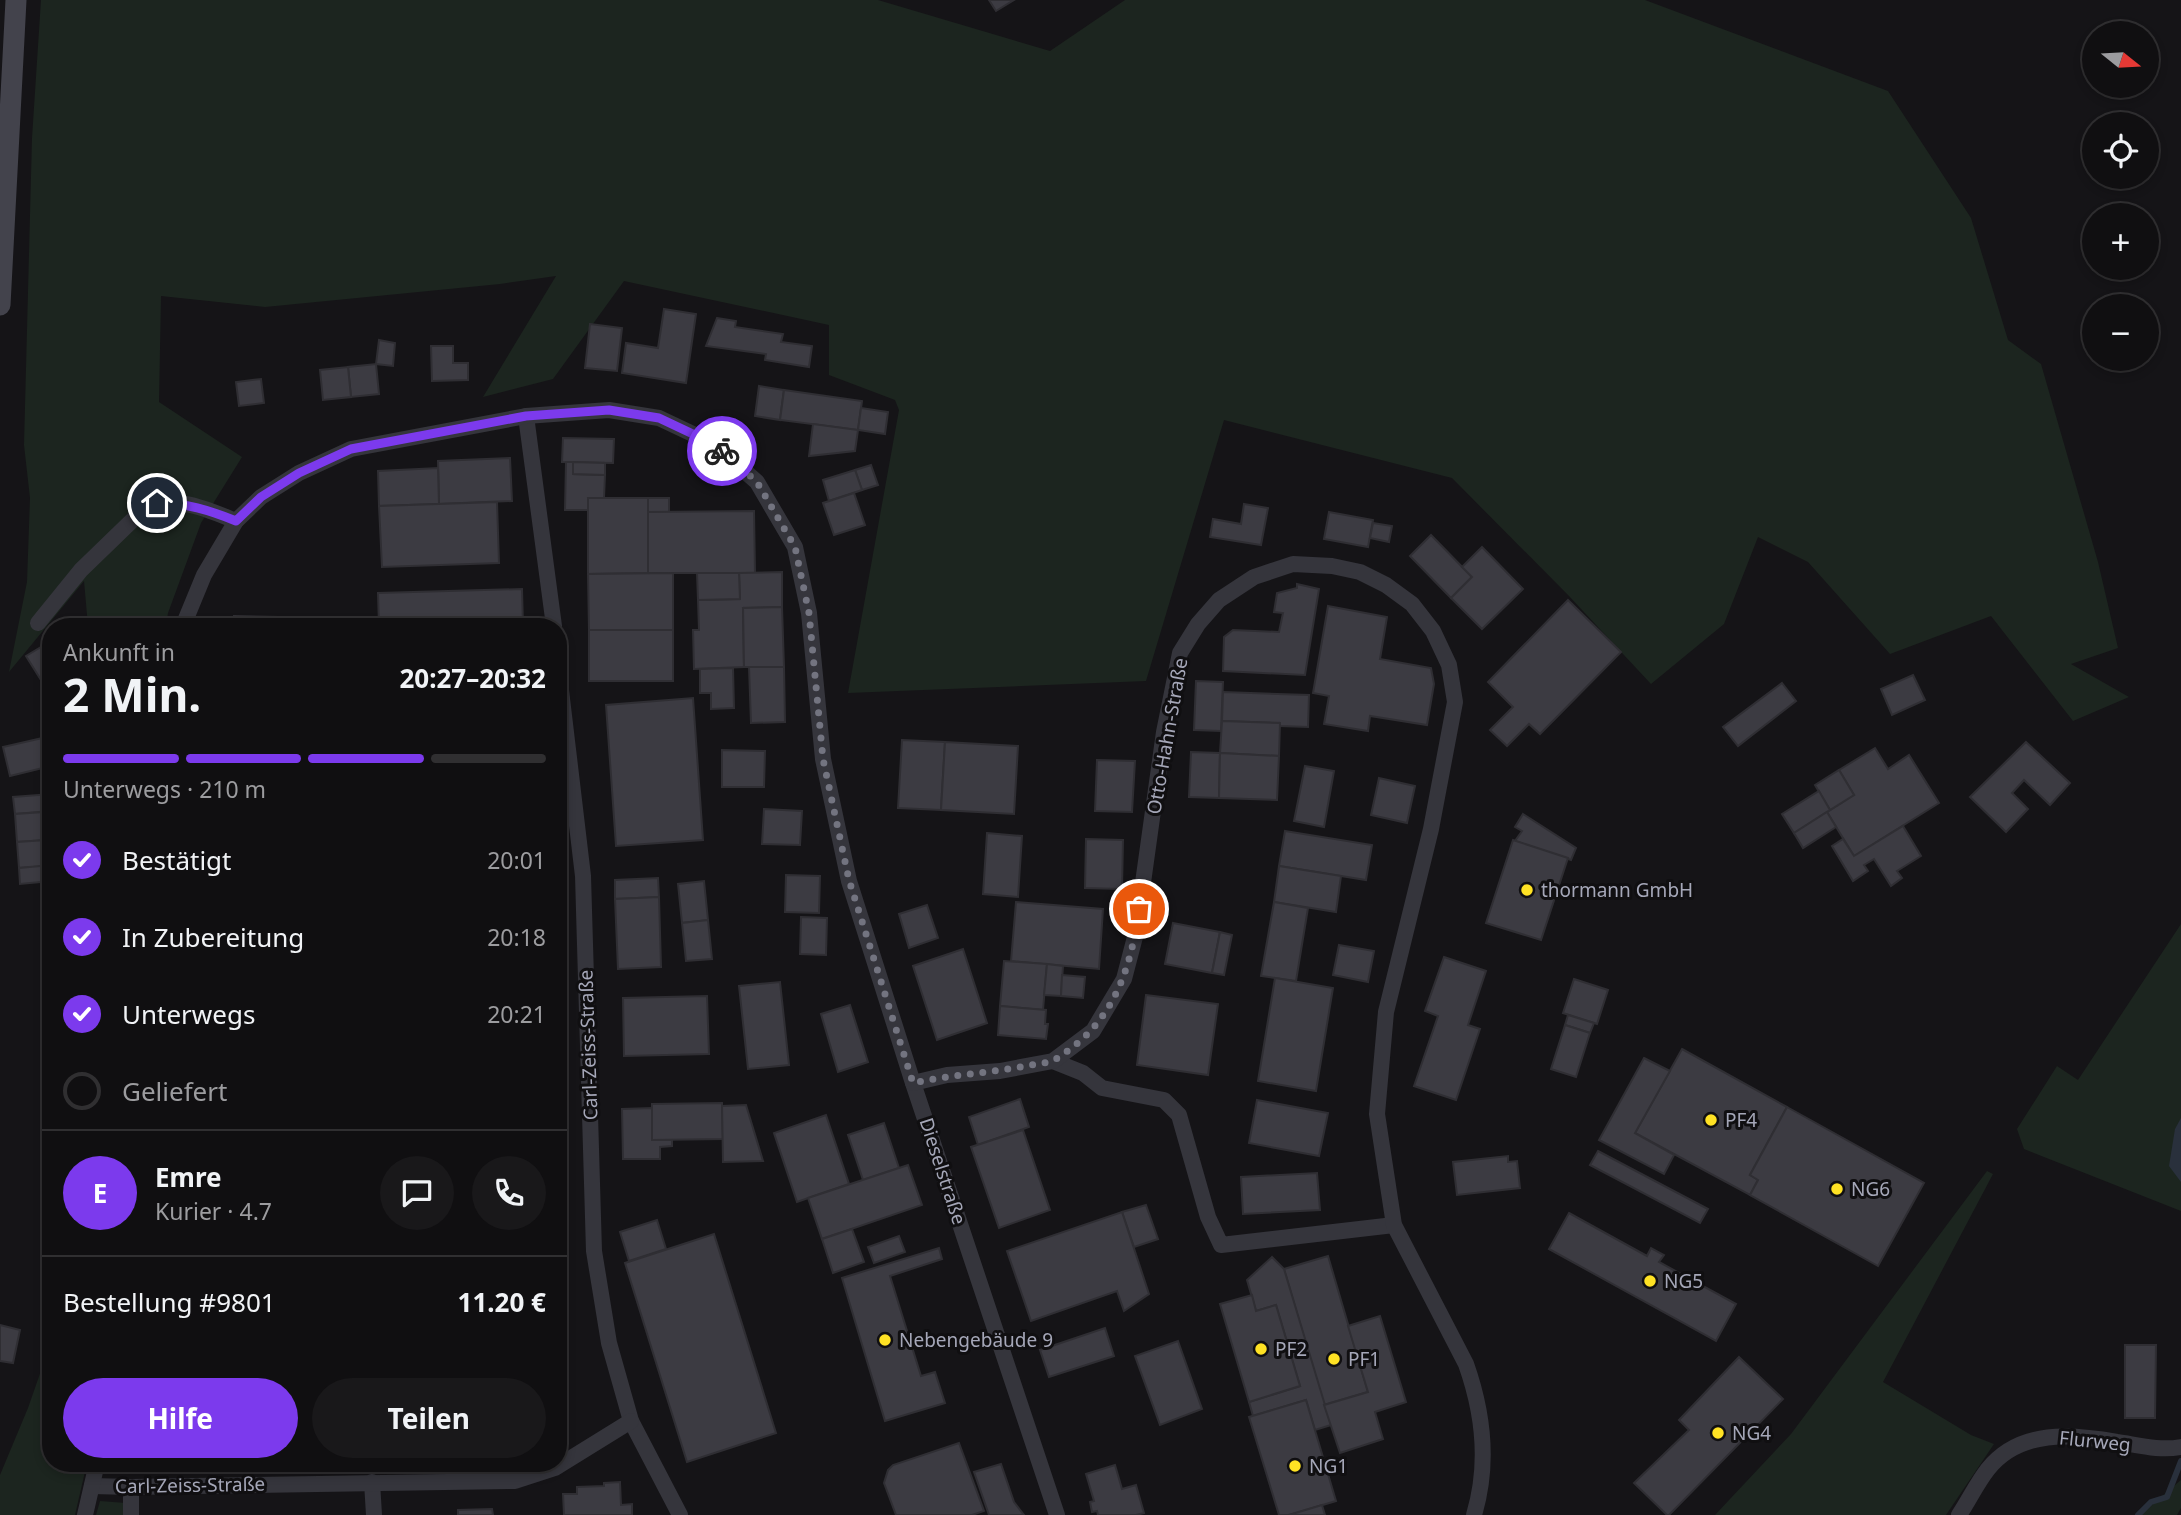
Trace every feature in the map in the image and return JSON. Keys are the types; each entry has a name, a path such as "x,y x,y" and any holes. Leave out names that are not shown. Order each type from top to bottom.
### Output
{"street":[{"path":"0,306 5,78 16,0"},
{"name":"Dieselstraße","path":"186,618 204,575 236,521 261,497 299,473 351,449 526,416 609,410 659,418 714,444 757,482 795,547 809,613 823,759 849,880 913,1083 1057,1515"},
{"path":"526,416 553,618"},
{"path":"38,623 80,570 144,509 157,503 182,503 236,521"},
{"name":"Otto-Hahn-Straße","path":"913,1083 947,1075 1000,1071 1053,1061 1093,1031 1124,979 1136,933 1164,732 1180,653 1198,624 1219,600 1254,577 1293,564 1332,566 1360,572 1387,585 1412,604 1433,631 1449,665 1455,702 1431,829 1386,1012 1377,1114 1394,1225"},
{"name":"Carl-Zeiss-Straße","path":"567,741 583,876 594,1251 609,1343 631,1421 680,1515"},
{"path":"1053,1061 1083,1073 1101,1088 1164,1100 1180,1115 1208,1217 1221,1245 1394,1225 1466,1364 1473,1383 1481,1423 1483,1467 1474,1515"},
{"name":"Carl-Zeiss-Straße","path":"567,1461 631,1421"},
{"name":"Flurweg","path":"1959,1515 1987,1470 1998,1458 2015,1447 2036,1439 2064,1435 2152,1448 2181,1447"},
{"path":"85,1515 95,1472"},
{"name":"Carl-Zeiss-Straße","path":"92,1486 131,1488 515,1481 543,1472"},
{"path":"372,1482 374,1515"},
{"path":"131,1488 131,1515"}],"shaded area":[{"path":"41,0 878,0 1050,51 1125,0 1645,0 1888,91 1971,218 2008,340 2041,364 2098,562 2118,648 2071,664 2129,697 2073,721 1991,616 1890,654 1808,562 1758,537 1724,624 1651,684 1569,596 1452,478 1224,420 1146,681 848,693 899,410 895,400 829,375 829,325 624,281 553,379 483,397 556,276 265,307 161,296 159,402 242,457 201,523 167,618 87,618 84,581 54,618 42,618 42,632 9,672 27,582 30,498 24,445 32,138"},
{"path":"2181,924 2181,1211 2024,1149 2017,1129 2057,1066 2078,1080"},
{"path":"1987,1171 1993,1174 1883,1382 1971,1435 1994,1444 1946,1515 1715,1515 1791,1434"},
{"path":"42,1368 42,1472 85,1472 75,1515 0,1515 0,1475"},
{"path":"2181,1480 2181,1508 2177,1515 2140,1515"},
{"path":"100,1501 126,1503 125,1515 96,1515"}],"water":[{"path":"2181,1118 2181,1182 2169,1166 2175,1129"}],"building":[{"path":"989,0 1014,0 996,11"},
{"path":"664,309 696,314 686,383 622,373 626,343 658,348"},
{"path":"717,318 736,321 735,327 783,334 781,342 812,346 809,367 765,360 766,354 706,346"},
{"path":"590,324 622,328 617,371 585,368"},
{"path":"379,340 395,343 393,366 376,364"},
{"path":"431,346 453,346 453,363 468,363 468,380 432,381"},
{"path":"376,364 379,394 351,397 348,367"},
{"path":"348,367 351,397 323,400 320,370"},
{"path":"261,379 264,403 239,406 236,382"},
{"path":"759,386 784,390 780,420 755,416"},
{"path":"784,390 862,401 858,430 780,420"},
{"path":"861,408 888,412 885,434 858,430"},
{"path":"813,424 858,430 855,451 809,456"},
{"path":"563,438 614,439 613,463 562,462"},
{"path":"510,458 512,501 439,504 438,461"},
{"path":"566,462 573,462 573,474 605,475 604,498 588,498 589,510 565,510"},
{"path":"573,462 605,463 605,475 573,474"},
{"path":"871,465 878,485 862,490 855,470"},
{"path":"438,468 439,504 379,506 378,471"},
{"path":"855,470 862,490 829,501 823,480"},
{"path":"854,493 865,525 834,535 823,503"},
{"path":"588,498 648,498 648,573 588,574"},
{"path":"648,498 669,498 669,512 648,512"},
{"path":"497,502 499,563 382,567 379,506"},
{"path":"1244,504 1268,508 1261,545 1210,537 1213,519 1241,524"},
{"path":"754,511 755,573 648,573 648,512"},
{"path":"1329,512 1373,520 1368,547 1324,539"},
{"path":"1373,523 1392,526 1389,542 1370,538"},
{"path":"1431,535 1472,577 1451,598 1410,556"},
{"path":"1482,547 1523,589 1482,629 1451,598 1472,577 1462,567"},
{"path":"782,572 782,607 743,608 744,667 694,669 693,630 699,630 698,600 740,599 739,573"},
{"path":"673,573 673,630 589,630 588,574"},
{"path":"697,573 739,573 740,599 698,600"},
{"path":"1297,584 1319,589 1305,675 1223,671 1224,637 1233,630 1279,632 1283,613 1274,612 1277,593 1297,588"},
{"path":"522,589 523,618 379,618 378,593"},
{"path":"1568,600 1621,652 1540,734 1529,724 1507,746 1490,730 1513,707 1488,682"},
{"path":"1328,606 1387,617 1380,659 1431,668 1434,684 1427,725 1370,716 1368,731 1324,724 1329,696 1313,693"},
{"path":"782,607 784,667 744,667 743,608"},
{"path":"234,616 279,617 279,618"},
{"path":"589,630 673,630 673,681 589,681"},
{"path":"42,646 42,682 26,656"},
{"path":"749,667 784,667 785,722 751,723"},
{"path":"733,668 734,708 711,709 711,693 700,693 700,669"},
{"path":"1913,675 1925,700 1892,715 1881,689"},
{"path":"1196,681 1223,682 1221,731 1194,730"},
{"path":"1782,683 1796,701 1738,746 1723,727"},
{"path":"1223,692 1309,695 1308,727 1222,721"},
{"path":"693,698 703,840 616,846 606,705"},
{"path":"1222,721 1280,723 1279,756 1220,753"},
{"path":"42,738 42,768 10,776 3,747"},
{"path":"902,740 945,742 941,810 898,808"},
{"path":"945,742 1018,746 1014,814 941,810"},
{"path":"2026,742 2070,783 2050,805 2024,780 2012,793 2028,809 2006,832 1970,797"},
{"path":"1875,748 1888,769 1909,755 1939,803 1854,856 1827,812 1854,795 1839,770"},
{"path":"722,750 765,751 764,787 722,787"},
{"path":"1191,752 1220,753 1219,798 1189,797"},
{"path":"1220,753 1279,756 1277,800 1219,798"},
{"path":"1097,760 1135,761 1132,812 1095,811"},
{"path":"1305,766 1334,771 1324,827 1294,821"},
{"path":"1839,770 1854,795 1830,810 1815,785"},
{"path":"1379,778 1415,786 1407,823 1371,815"},
{"path":"1819,791 1830,810 1794,833 1782,814"},
{"path":"42,795 42,812 15,814 13,797"},
{"path":"764,809 802,811 800,845 762,844"},
{"path":"42,812 42,840 17,842 15,814"},
{"path":"1827,812 1836,827 1803,848 1794,833"},
{"path":"1523,814 1576,848 1571,860 1515,841 1522,831 1515,827"},
{"path":"1903,826 1921,856 1897,871 1902,878 1891,886 1874,859 1864,865 1868,871 1853,881 1832,846 1843,839 1854,856"},
{"path":"1285,831 1372,845 1366,880 1279,866"},
{"path":"987,833 1022,836 1018,897 983,894"},
{"path":"1086,839 1123,840 1122,889 1085,888"},
{"path":"42,840 42,866 19,868 17,842"},
{"name":"thormann GmbH","path":"1513,840 1568,858 1541,940 1486,923"},
{"path":"42,866 42,882 20,884 19,868"},
{"path":"1279,866 1341,876 1336,912 1274,902"},
{"path":"786,875 820,876 819,913 785,912"},
{"path":"658,878 659,897 615,899 615,880"},
{"path":"704,881 708,920 682,923 678,884"},
{"path":"659,897 661,967 618,969 615,899"},
{"path":"1016,902 1103,909 1099,969 1011,961"},
{"path":"1274,902 1308,908 1296,981 1261,976"},
{"path":"927,905 938,938 909,948 899,914"},
{"path":"801,917 827,918 826,955 800,954"},
{"path":"708,920 712,959 686,961 682,923"},
{"path":"1173,923 1220,932 1212,973 1165,964"},
{"path":"1220,932 1232,935 1224,975 1212,973"},
{"path":"1339,945 1374,951 1368,982 1333,975"},
{"path":"963,949 987,1023 937,1040 913,966"},
{"path":"1444,957 1486,971 1468,1025 1480,1029 1456,1100 1414,1086 1438,1016 1425,1011"},
{"path":"1004,961 1047,964 1043,1010 1000,1006"},
{"path":"1047,964 1063,966 1061,996 1044,995"},
{"path":"1062,975 1085,977 1083,998 1061,996"},
{"path":"1275,978 1333,988 1316,1091 1258,1081"},
{"path":"1574,979 1608,990 1597,1024 1563,1013"},
{"path":"780,982 789,1065 748,1069 739,986"},
{"path":"1146,995 1218,1004 1208,1075 1137,1065"},
{"path":"707,996 709,1054 624,1056 623,998"},
{"path":"850,1005 868,1062 838,1072 821,1014"},
{"path":"1000,1006 1046,1010 1046,1039 998,1035"},
{"path":"1568,1015 1594,1023 1590,1033 1565,1025"},
{"path":"1565,1025 1590,1033 1576,1077 1551,1069"},
{"name":"PF4","path":"1682,1049 1787,1107 1750,1175 1758,1180 1750,1195 1635,1133"},
{"path":"1644,1058 1670,1071 1635,1133 1674,1155 1664,1174 1599,1140"},
{"path":"1020,1099 1029,1127 978,1145 969,1117"},
{"path":"1257,1100 1328,1113 1319,1156 1249,1143"},
{"path":"722,1103 723,1139 652,1140 652,1104"},
{"path":"746,1105 763,1161 723,1162 722,1106"},
{"name":"NG6","path":"1787,1107 1924,1183 1878,1266 1750,1195 1758,1180 1750,1175"},
{"path":"652,1108 652,1140 672,1140 672,1146 660,1147 660,1159 623,1159 622,1109"},
{"path":"826,1115 849,1184 797,1202 774,1133"},
{"path":"884,1123 899,1168 863,1180 848,1135"},
{"path":"1023,1130 1050,1210 999,1228 971,1147"},
{"path":"1598,1151 1708,1209 1700,1223 1590,1165"},
{"path":"1508,1156 1508,1162 1517,1161 1520,1188 1457,1195 1453,1162"},
{"path":"908,1165 922,1205 822,1239 808,1198"},
{"path":"1317,1173 1320,1210 1243,1214 1241,1177"},
{"path":"1146,1205 1158,1239 1134,1247 1122,1212"},
{"path":"1122,1212 1149,1294 1124,1311 1117,1291 1031,1321 1007,1251"},
{"name":"NG5","path":"1569,1213 1647,1256 1651,1248 1664,1255 1659,1262 1736,1304 1716,1341 1549,1249"},
{"path":"657,1220 666,1249 629,1261 620,1232"},
{"path":"852,1229 864,1262 833,1273 822,1239"},
{"path":"714,1234 776,1433 687,1462 625,1263"},
{"path":"899,1236 905,1252 874,1263 868,1247"},
{"name":"Nebengebäude 9","path":"939,1248 942,1259 890,1276 921,1376 935,1372 945,1403 885,1421 842,1278"},
{"name":"PF1","path":"1328,1256 1368,1392 1324,1405 1284,1269"},
{"path":"1272,1257 1284,1269 1331,1425 1315,1430 1306,1400 1253,1416 1249,1402 1300,1386 1276,1305 1256,1311 1247,1280"},
{"name":"PF2","path":"1252,1295 1256,1311 1276,1305 1300,1386 1249,1402 1220,1304"},
{"path":"1380,1316 1406,1402 1375,1412 1383,1439 1340,1453 1324,1405 1368,1392 1348,1326"},
{"path":"0,1325 20,1330 13,1363 0,1361"},
{"path":"1105,1328 1114,1356 1049,1377 1040,1350"},
{"path":"1178,1341 1202,1409 1160,1425 1135,1356"},
{"path":"2125,1345 2156,1345 2155,1418 2125,1418"},
{"name":"NG4","path":"1739,1357 1783,1399 1667,1515 1634,1483 1689,1430 1679,1420"},
{"name":"NG1","path":"1306,1400 1336,1501 1289,1515 1279,1515 1249,1417"},
{"path":"959,1443 984,1511 972,1515 896,1515 884,1483 888,1470 893,1465"},
{"path":"1001,1464 1014,1502 1024,1515 989,1515 974,1472"},
{"path":"1115,1465 1122,1489 1136,1485 1144,1513 1098,1515 1097,1511 1092,1512 1090,1502 1094,1501 1086,1474"},
{"path":"620,1482 621,1505 632,1504 632,1515 564,1515 563,1494 577,1494 577,1487 604,1486 604,1483"},
{"path":"1322,1505 1325,1515 1289,1515"},
{"path":"492,1509 493,1515 458,1515 458,1510"}],"waterway":[{"path":"2138,1515 2151,1502 2167,1497 2181,1461"}],"way so far":[{"path":"722,451 757,482 795,547 809,613 823,759 849,880 913,1083 947,1075 1000,1071 1053,1061 1069,1050 1093,1031 1124,979 1139,909"}],"place":[{"name":"thormann GmbH","path":"1527,890"},
{"name":"PF4","path":"1711,1120"},
{"name":"NG6","path":"1837,1189"},
{"name":"NG5","path":"1650,1281"},
{"name":"Nebengebäude 9","path":"885,1340"},
{"name":"PF2","path":"1261,1349"},
{"name":"PF1","path":"1334,1359"},
{"name":"NG4","path":"1718,1433"},
{"name":"NG1","path":"1295,1466"}],"route":[{"path":"157,503 182,503 236,521 261,497 299,473 351,449 526,416 609,410 659,418 714,444 722,451"}]}
